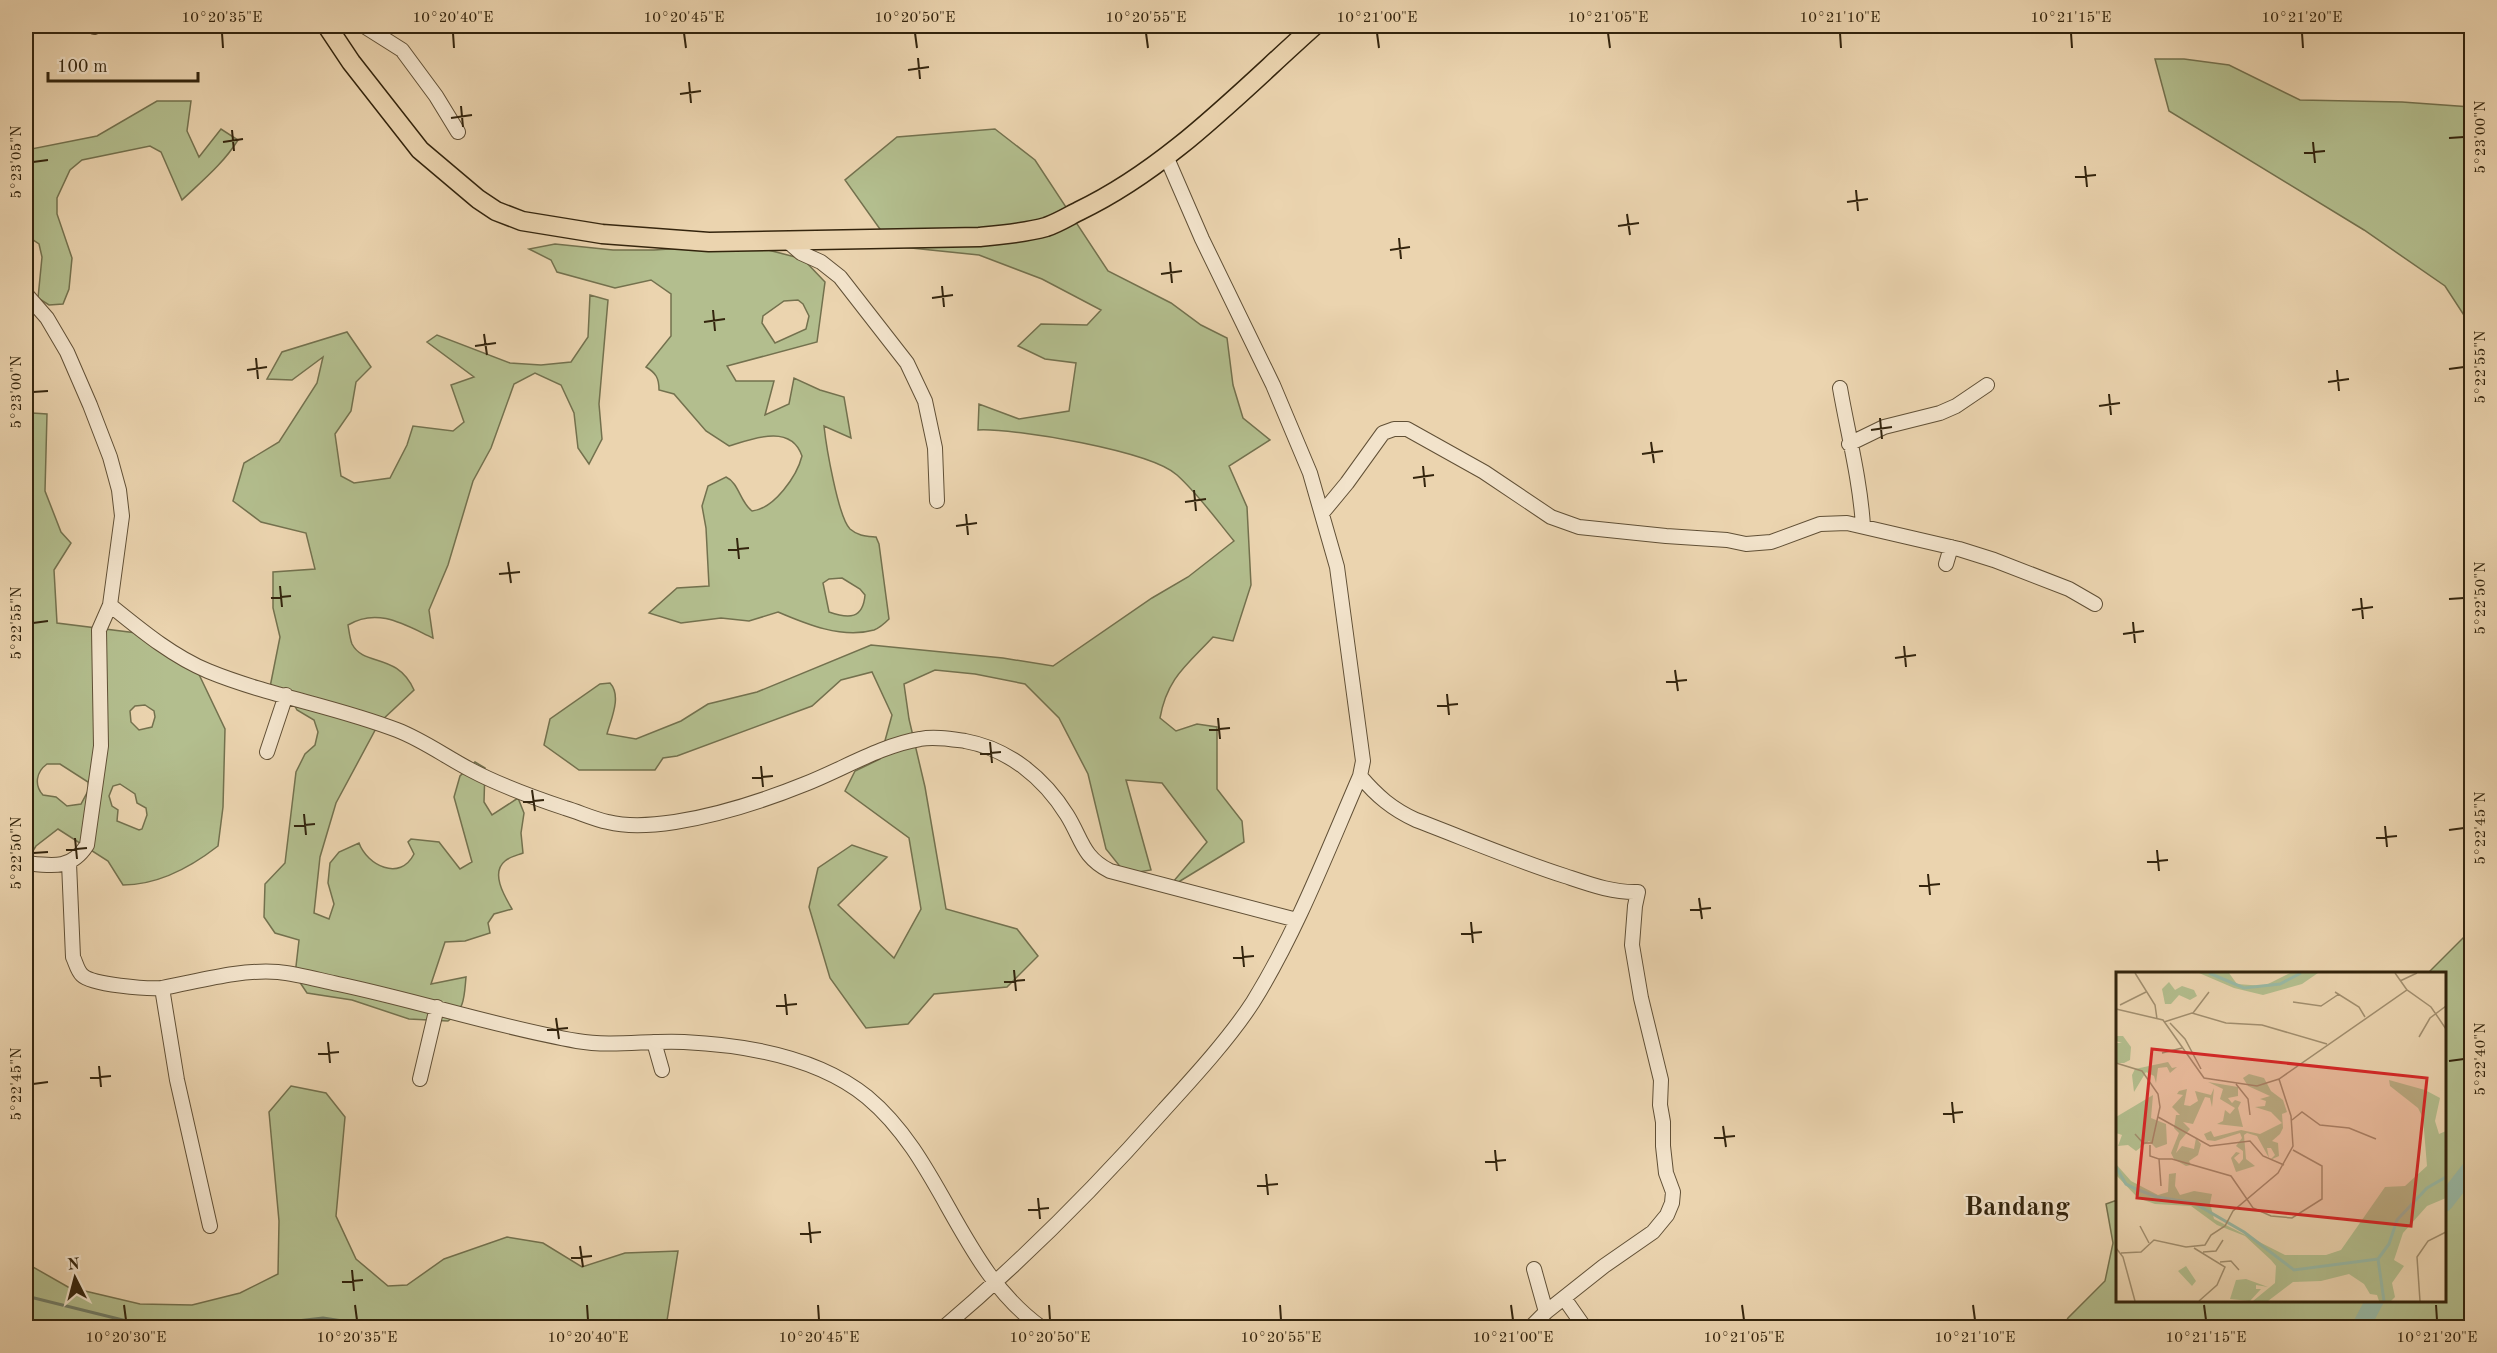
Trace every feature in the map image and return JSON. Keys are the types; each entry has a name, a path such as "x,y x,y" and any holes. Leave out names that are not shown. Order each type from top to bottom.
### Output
{"main road":[{"path":"327,26 351,62 420,150 462,187 496,211 522,221 602,234 709,242 979,237 1047,227 1133,182 1166,156 1314,26"}],"street":[{"path":"364,26 402,50 436,96 458,132"},
{"path":"943,1328 995,1284 1088,1192 1188,1084 1252,1002 1297,920 1323,865 1364,761 1337,567 1323,512 1297,439 1202,239 1166,156"},
{"path":"785,239 801,253 822,262 840,278 907,363 925,401 935,448 938,501"},
{"path":"26,294 47,318 70,359 110,457 119,490 121,532 110,605 99,630 101,746 87,845 79,857 69,863 51,865 26,863"},
{"path":"1849,444 1884,427 1940,413 1956,406 1987,385"},
{"path":"1840,388 1849,444 1858,474 1863,526"},
{"path":"1323,512 1383,433 1394,429 1407,429 1484,472 1551,517 1579,527 1666,537 1727,540 1746,544 1771,542 1820,525 1863,526 1915,541 1951,547 2026,572 2069,589 2095,604"},
{"path":"1946,564 1951,547"},
{"path":"110,605 145,634 175,654 208,671 345,711 400,731 517,792 609,822 642,824 675,822 744,806 805,784 896,746 920,739 966,742 990,749 1019,763 1040,779 1067,814 1086,854 1096,864 1110,871 1234,901 1297,920"},
{"path":"267,752 286,694"},
{"path":"1360,776 1377,797 1416,820 1555,873 1599,887 1638,892 1632,945 1641,998 1661,1080 1663,1146 1666,1173 1673,1192 1672,1203 1667,1215 1653,1232 1546,1311 1530,1328"},
{"path":"69,863 73,957 83,977 117,985 150,989 246,973 279,972 579,1041 610,1044 684,1042 732,1047 792,1059 828,1071 867,1097 897,1126 995,1284 1020,1312 1042,1328"},
{"path":"162,988 177,1080 210,1226"},
{"path":"420,1079 437,1007"},
{"path":"654,1042 662,1070"},
{"path":"1534,1269 1546,1311"},
{"path":"1564,1298 1585,1328"}],"green space":[{"path":"2155,59 2184,59 2229,65 2300,100 2402,102 2471,107 2471,326 2445,286 2364,230 2169,111"},
{"path":"157,101 191,101 187,131 199,157 221,129 238,140 219,165 182,200 161,152 150,146 82,160 70,170 57,198 57,214 72,258 69,289 63,304 49,305 38,298 42,257 39,244 26,235 26,150 97,136"},
{"path":"995,129 1035,160 1108,271 1171,303 1201,325 1227,338 1233,385 1243,418 1270,440 1229,466 1247,507 1251,585 1233,641 1213,637 1173,682 1163,704 1160,718 1176,731 1197,724 1217,727 1217,789 1242,821 1244,842 1167,889 1207,842 1162,783 1126,780 1151,870 1126,874 1106,849 1088,774 1059,718 1025,684 975,674 935,670 904,684 946,909 1017,929 1038,956 1007,987 934,994 908,1024 866,1028 830,978 809,907 818,868 852,845 887,857 838,905 894,958 921,909 909,838 845,791 855,771 880,759 892,715 872,672 841,680 812,706 677,756 663,758 655,770 579,770 544,745 550,719 600,684 610,683 615,694 607,734 636,739 681,721 708,704 757,692 871,645 1003,658 1053,666 1152,598 1188,577 1234,541 1192,490 1177,475 1163,466 1082,443 1021,433 978,430 979,404 1019,419 1069,411 1076,363 1045,359 1018,346 1041,324 1087,325 1101,310 1042,279 979,255 892,246 845,180 897,137"},
{"path":"555,244 613,250 654,250 745,244 803,259 825,282 817,342 727,366 736,381 774,381 765,415 789,404 794,378 820,390 844,397 851,438 824,426 830,464 841,511 850,529 862,535 876,537 879,544 889,619 887,621 874,630 849,633 824,629 778,612 749,621 721,618 681,623 649,613 677,588 709,586 706,528 702,506 708,486 726,477 734,484 752,511 760,509 776,498 790,482 802,456 797,446 780,436 759,437 729,446 706,431 674,394 659,390 656,376 646,367 671,336 671,294 651,280 615,288 557,272 551,260 529,249","holes":["798,300 803,304 809,316 806,329 775,343 762,323 763,316 784,301","842,578 860,589 865,595 861,609 854,615 843,616 829,612 823,583 829,579"]},
{"path":"590,295 608,300 599,404 602,439 589,464 578,448 574,413 561,385 535,373 514,384 491,448 473,481 448,565 429,610 433,638 402,623 381,618 359,620 348,625 352,644 357,651 399,670 414,690 379,723 336,803 320,857 314,913 329,919 334,904 328,883 330,863 339,852 359,843 363,851 376,864 393,869 408,862 414,854 408,842 411,839 439,842 460,869 472,862 454,797 460,776 475,762 485,768 484,802 492,815 518,798 524,813 521,833 523,853 507,860 499,872 500,885 512,909 494,914 488,923 490,933 465,941 445,942 431,984 466,977 461,1007 448,1021 409,1019 352,1000 307,993 295,975 299,940 275,933 264,917 265,884 285,863 296,772 305,754 315,745 318,732 314,720 297,710 290,697 269,692 280,637 273,608 273,572 315,569 306,533 261,522 233,501 244,463 279,442 317,383 323,357 292,380 267,379 282,352 347,332 371,367 356,382 351,411 335,434 341,476 354,483 390,478 407,445 413,426 453,431 464,422 451,385 474,377 427,342 437,335 510,363 541,365 571,362 588,337"},
{"path":"32,413 47,414 45,491 61,532 71,543 54,570 57,623 145,634 194,664 225,729 223,807 218,846 185,868 148,882 123,885 108,861 58,829 36,846 26,862 26,418","holes":["145,705 154,711 155,717 152,727 139,730 131,722 130,711 135,706","47,764 60,764 88,782 89,789 81,804 67,806 56,797 43,795 37,783 40,771","120,784 135,794 137,803 146,808 147,815 142,829 139,830 117,821 118,810 112,806 109,796 113,786"]},
{"path":"2471,930 2471,1327 2063,1327 2068,1318 2105,1281 2113,1243 2106,1204 2116,1200 2116,1302 2446,1302 2446,972 2429,972"},
{"path":"291,1086 326,1093 345,1117 336,1216 356,1259 388,1286 407,1285 444,1259 507,1237 543,1243 582,1267 625,1253 678,1251 666,1327 26,1327 26,1263 68,1287 140,1304 192,1305 240,1293 278,1274 279,1221 269,1112"}],"waterway":[{"path":"2446,1200 2472,1167"},
{"path":"26,1296 155,1328"},
{"path":"2360,1328 2374,1302"},
{"path":"236,1328 323,1318 388,1328"}],"district":[{"name":"Bandang","path":"2017,1207"}]}
